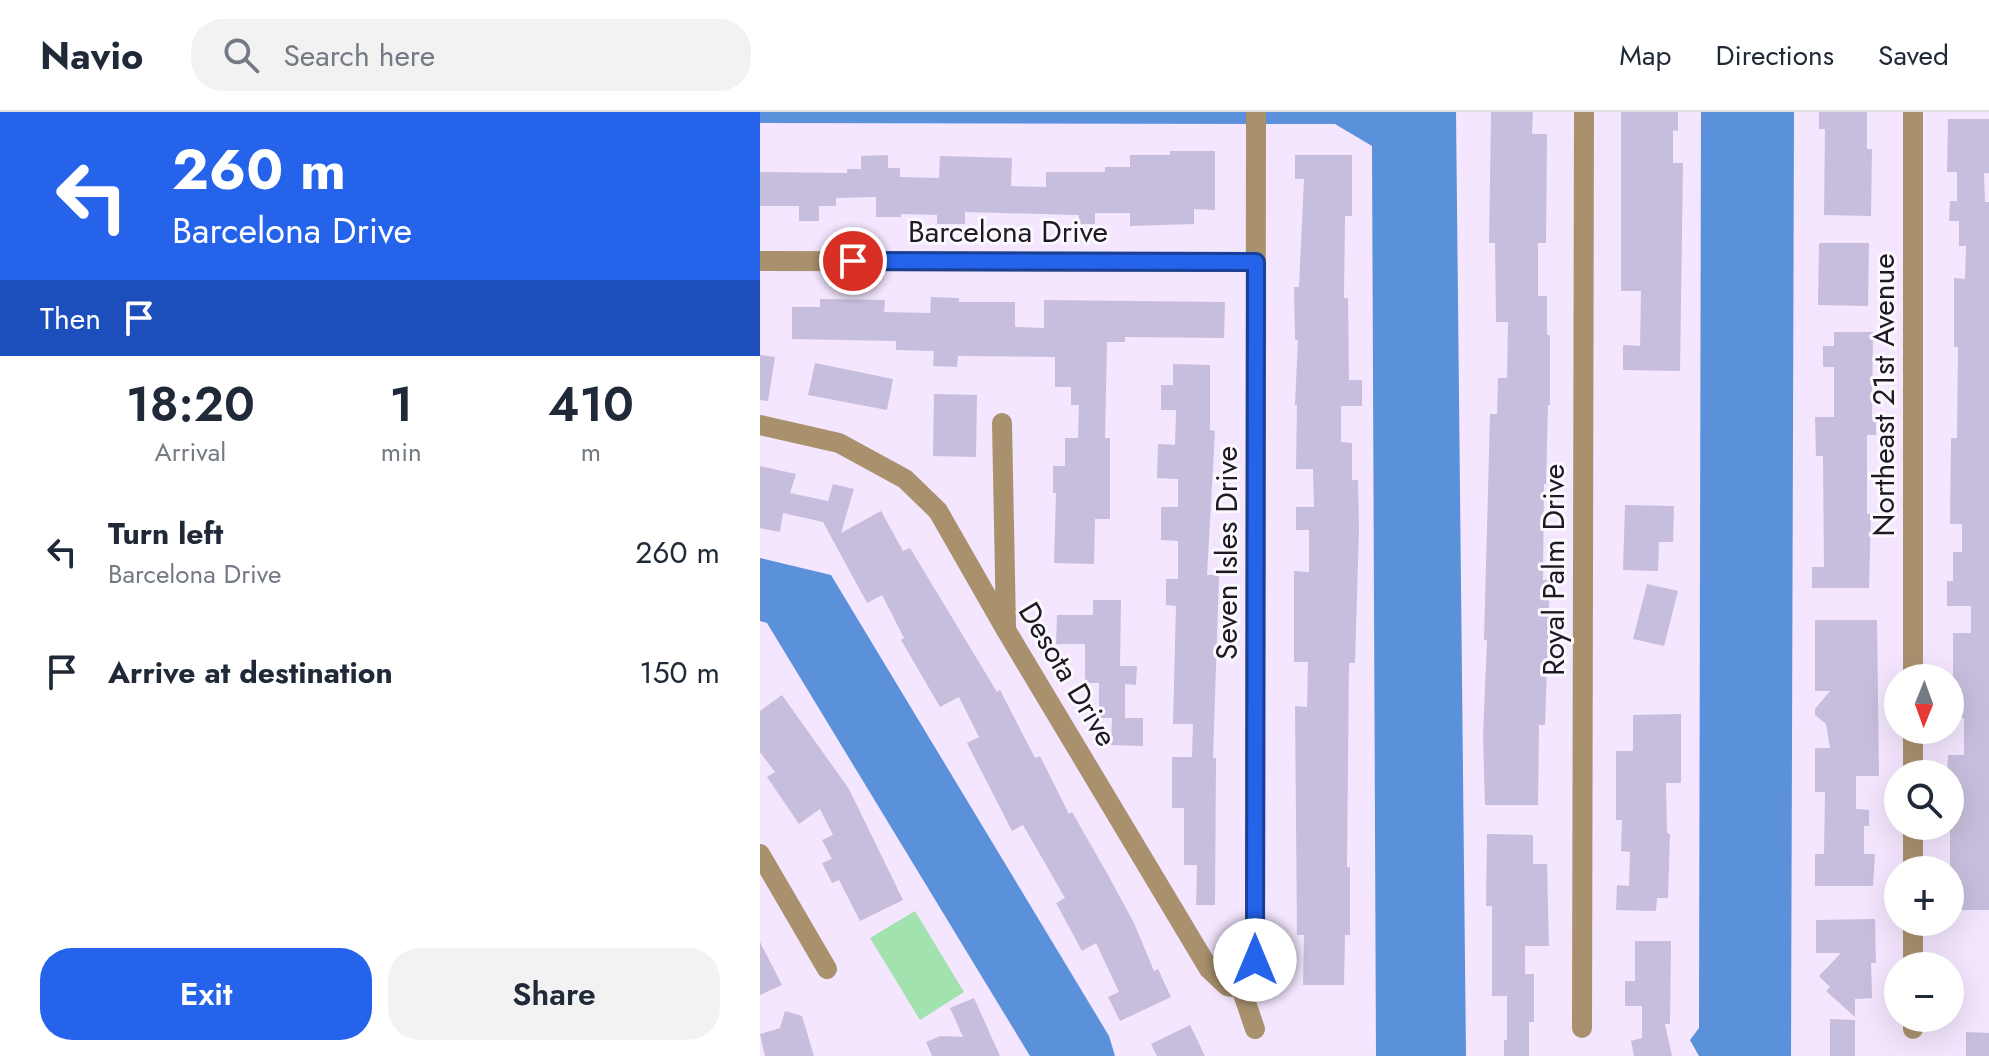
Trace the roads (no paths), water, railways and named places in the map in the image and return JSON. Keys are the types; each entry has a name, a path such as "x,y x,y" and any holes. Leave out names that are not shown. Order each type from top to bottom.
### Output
{"street":[{"name":"Seven Isles Drive","path":"1241,988 1254,973 1255,960 1256,112"},
{"name":"Royal Palm Drive","path":"1582,1028 1584,112"},
{"name":"Northeast 21st Avenue","path":"1913,112 1913,664"},
{"name":"Barcelona Drive","path":"760,261 1256,262"},
{"path":"1002,423 1006,630"},
{"name":"Desota Drive","path":"760,425 839,443 905,479 938,511 1209,969 1227,986 1241,988"},
{"path":"760,854 827,969"},
{"path":"1241,988 1255,1029"}],"water":[{"path":"760,112 1456,112 1466,1056 1376,1056 1372,146 1335,124 760,123"},
{"path":"1701,112 1794,112 1791,1056 1699,1056 1690,1040 1699,1028"},
{"path":"760,558 831,575 1109,1036 1115,1056 1030,1056 767,623 760,621"}]}
